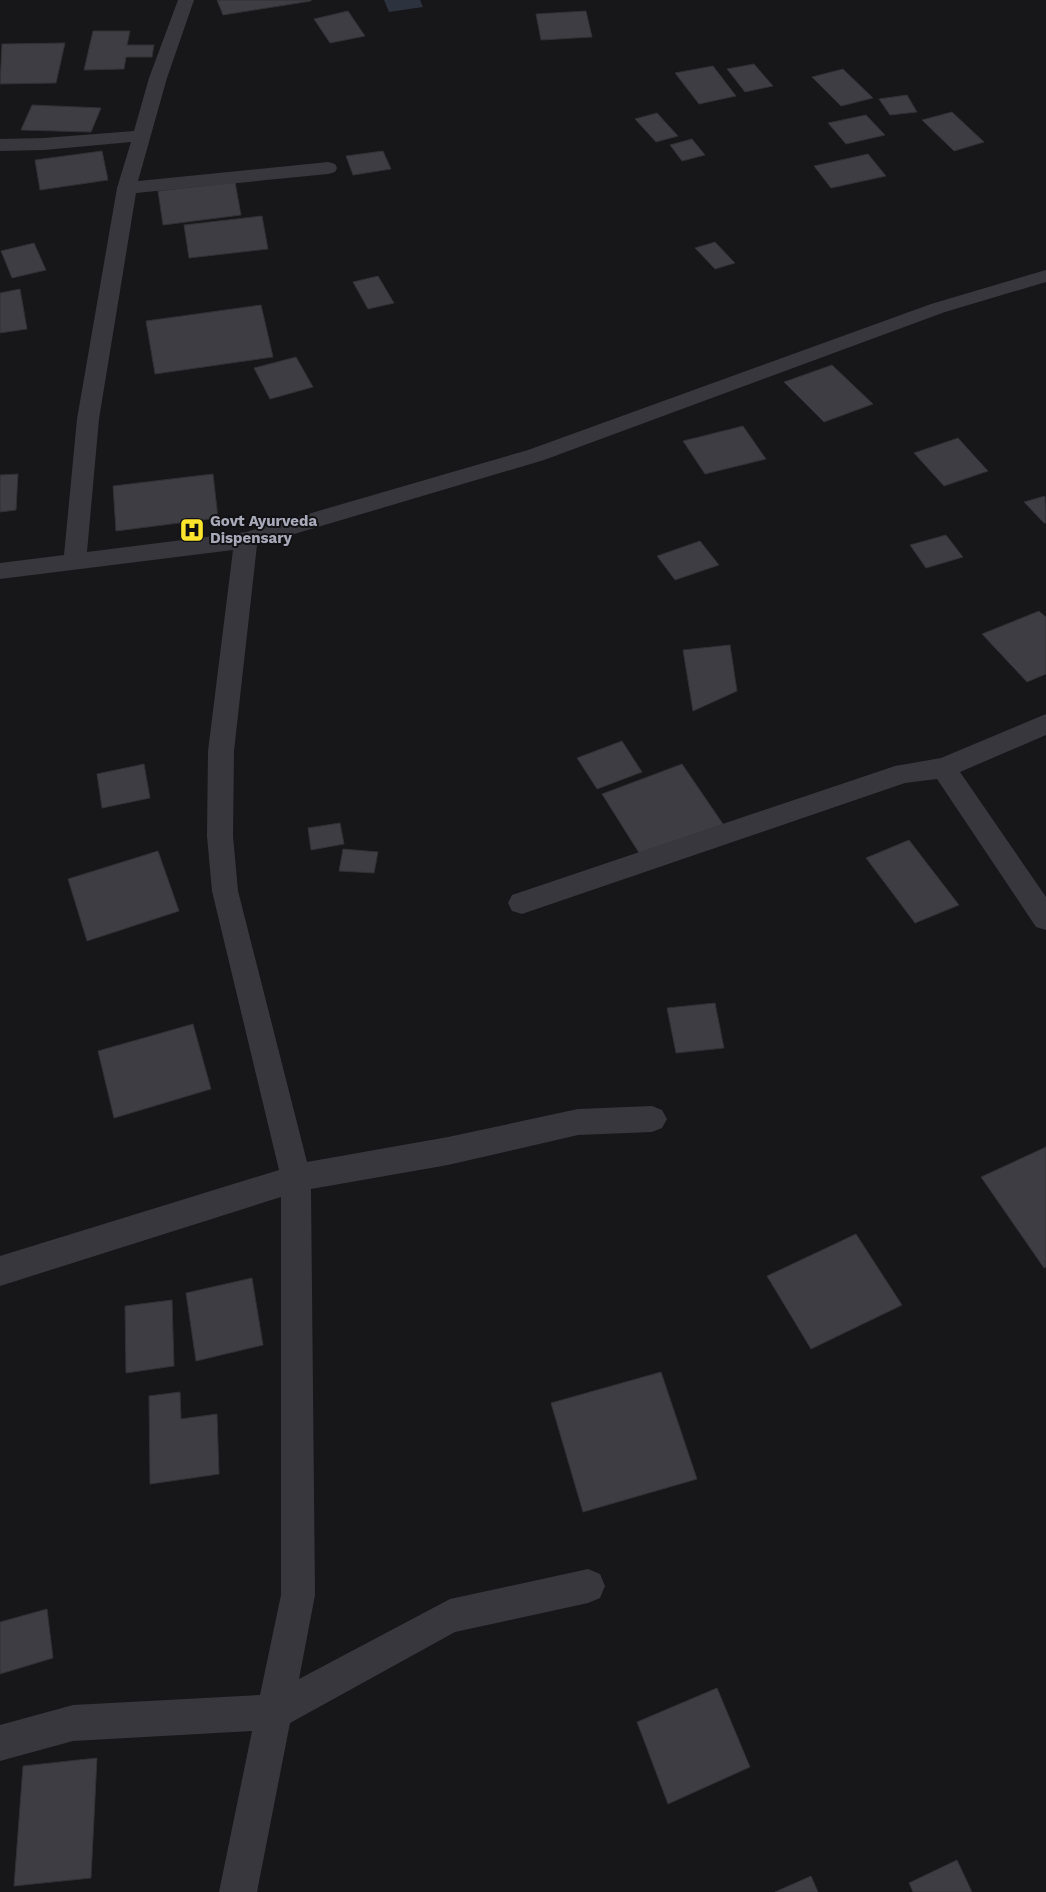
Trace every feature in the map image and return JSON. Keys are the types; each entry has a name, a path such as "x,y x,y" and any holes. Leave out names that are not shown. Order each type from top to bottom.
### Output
{"street":[{"path":"75,560 88,418 127,188 158,78 186,0"},
{"path":"0,145 44,144 142,136"},
{"path":"127,188 328,168"},
{"path":"0,571 75,560 246,540 536,455 938,308 1046,276"},
{"path":"238,1892 298,1594 296,1178 226,891 220,836 221,751 246,540"},
{"path":"522,903 904,773 944,768 1046,724"},
{"path":"944,768 1046,919"},
{"path":"0,1271 296,1178 448,1151 578,1122 652,1119"},
{"path":"0,1743 73,1723 274,1712 450,1616 588,1586"}],"water":[{"path":"384,0 420,0 423,7 389,12"}],"building":[{"path":"217,0 311,0 311,1 223,15"},
{"path":"348,11 365,36 330,43 314,19"},
{"path":"586,11 592,37 541,40 536,14"},
{"path":"93,31 130,31 127,45 154,45 152,57 126,57 124,69 84,70"},
{"path":"65,43 56,83 0,84 2,44"},
{"path":"754,64 773,86 745,92 727,69"},
{"path":"713,66 736,96 699,104 675,73"},
{"path":"843,69 873,98 841,106 812,77"},
{"path":"907,95 917,112 890,115 879,99"},
{"path":"32,105 101,108 91,132 21,130"},
{"path":"952,112 984,142 954,151 922,120"},
{"path":"657,113 678,136 656,142 635,119"},
{"path":"866,115 885,135 846,144 828,123"},
{"path":"692,139 705,155 682,161 670,145"},
{"path":"102,151 108,180 40,190 35,160"},
{"path":"383,151 391,169 353,175 346,156"},
{"path":"868,154 886,176 831,188 814,166"},
{"path":"235,182 241,215 163,225 158,191"},
{"path":"262,216 268,249 189,258 184,225"},
{"path":"715,242 735,263 715,269 695,248"},
{"path":"34,243 46,270 12,278 1,251"},
{"path":"378,276 394,303 368,309 353,282"},
{"path":"20,289 27,329 0,333 0,293"},
{"path":"261,305 273,357 155,374 146,321"},
{"path":"296,357 313,387 270,399 254,368"},
{"path":"832,365 873,404 824,422 784,382"},
{"path":"743,426 766,459 705,474 683,441"},
{"path":"958,438 988,471 944,486 914,453"},
{"path":"18,474 16,510 0,512 0,475"},
{"path":"213,474 218,518 116,531 113,486"},
{"path":"1045,496 1046,523 1044,523 1024,502"},
{"path":"946,535 963,557 926,568 910,545"},
{"path":"700,541 719,565 675,580 657,556"},
{"path":"1039,611 1046,617 1046,674 1027,682 982,634"},
{"path":"730,645 737,691 693,711 683,650"},
{"path":"622,741 642,772 597,789 577,758"},
{"path":"144,764 150,798 102,808 97,774"},
{"path":"682,764 723,824 641,856 602,794"},
{"path":"340,823 344,844 311,850 308,828"},
{"path":"909,840 959,905 915,923 866,858"},
{"path":"343,849 378,852 374,873 339,871"},
{"path":"158,851 179,911 87,941 68,879"},
{"path":"715,1003 724,1048 676,1053 667,1008"},
{"path":"193,1024 211,1089 114,1118 98,1051"},
{"path":"1046,1147 1046,1267 1044,1268 981,1177"},
{"path":"856,1234 902,1305 811,1349 767,1276"},
{"path":"252,1278 263,1345 196,1361 186,1293"},
{"path":"172,1300 174,1366 126,1373 125,1306"},
{"path":"661,1372 697,1479 583,1512 551,1403"},
{"path":"180,1392 181,1419 217,1414 219,1474 150,1484 149,1396"},
{"path":"47,1609 53,1658 0,1674 0,1622"},
{"path":"717,1688 750,1767 668,1804 637,1722"},
{"path":"97,1758 91,1878 14,1886 23,1766"},
{"path":"957,1860 972,1892 913,1892 909,1883"},
{"path":"811,1876 818,1892 775,1892"}],"place":[{"name":"Govt Ayurveda Dispensary","path":"192,530"}]}
